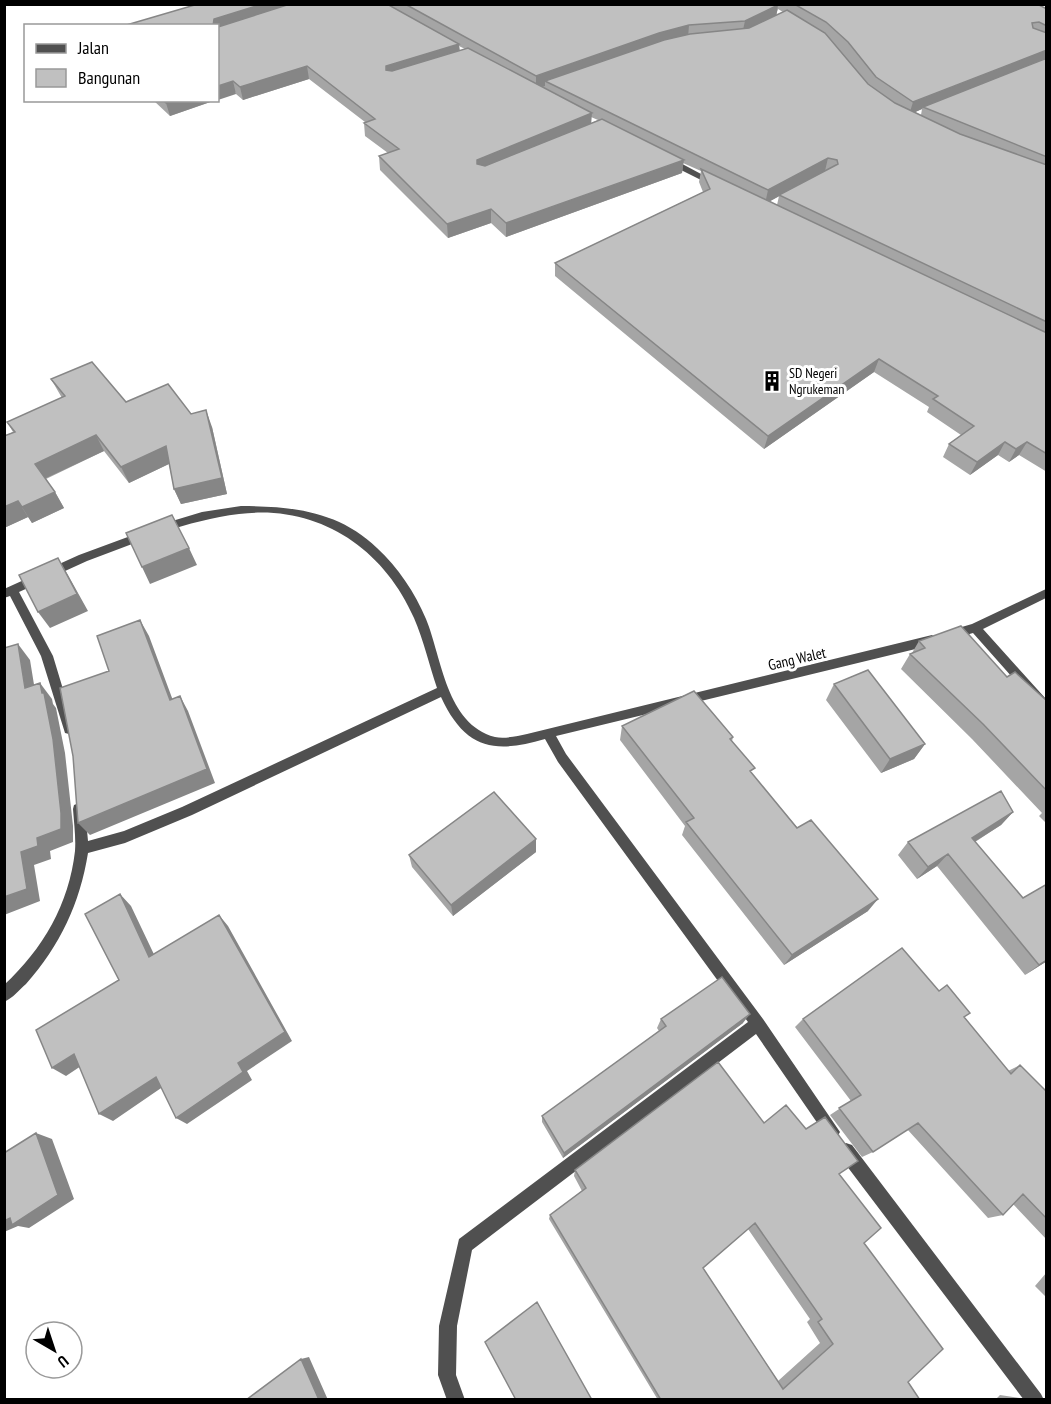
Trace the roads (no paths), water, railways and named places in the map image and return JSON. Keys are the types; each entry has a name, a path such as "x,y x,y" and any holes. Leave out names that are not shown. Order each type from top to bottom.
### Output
{"street":[{"path":"655,154 718,186"},
{"name":"Gang Walet","path":"9,592 83,558 183,521 226,511 272,508 326,518 360,537 396,574 419,617 442,691 450,706 469,729 495,743 549,735 566,726 587,724 843,663 975,628 1047,593"},
{"path":"9,592 47,656 60,694 72,744"},
{"path":"975,628 1047,707"},
{"path":"82,849 125,837 187,811 442,691"},
{"path":"549,735 562,758 758,1024 807,1100 1035,1400"},
{"path":"4,995 36,961 58,928 72,898 82,849 79,797"},
{"path":"456,1400 447,1375 448,1326 465,1245 758,1024"}],"place":[{"name":"SD Negeri Ngrukeman","path":"772,381"}]}
